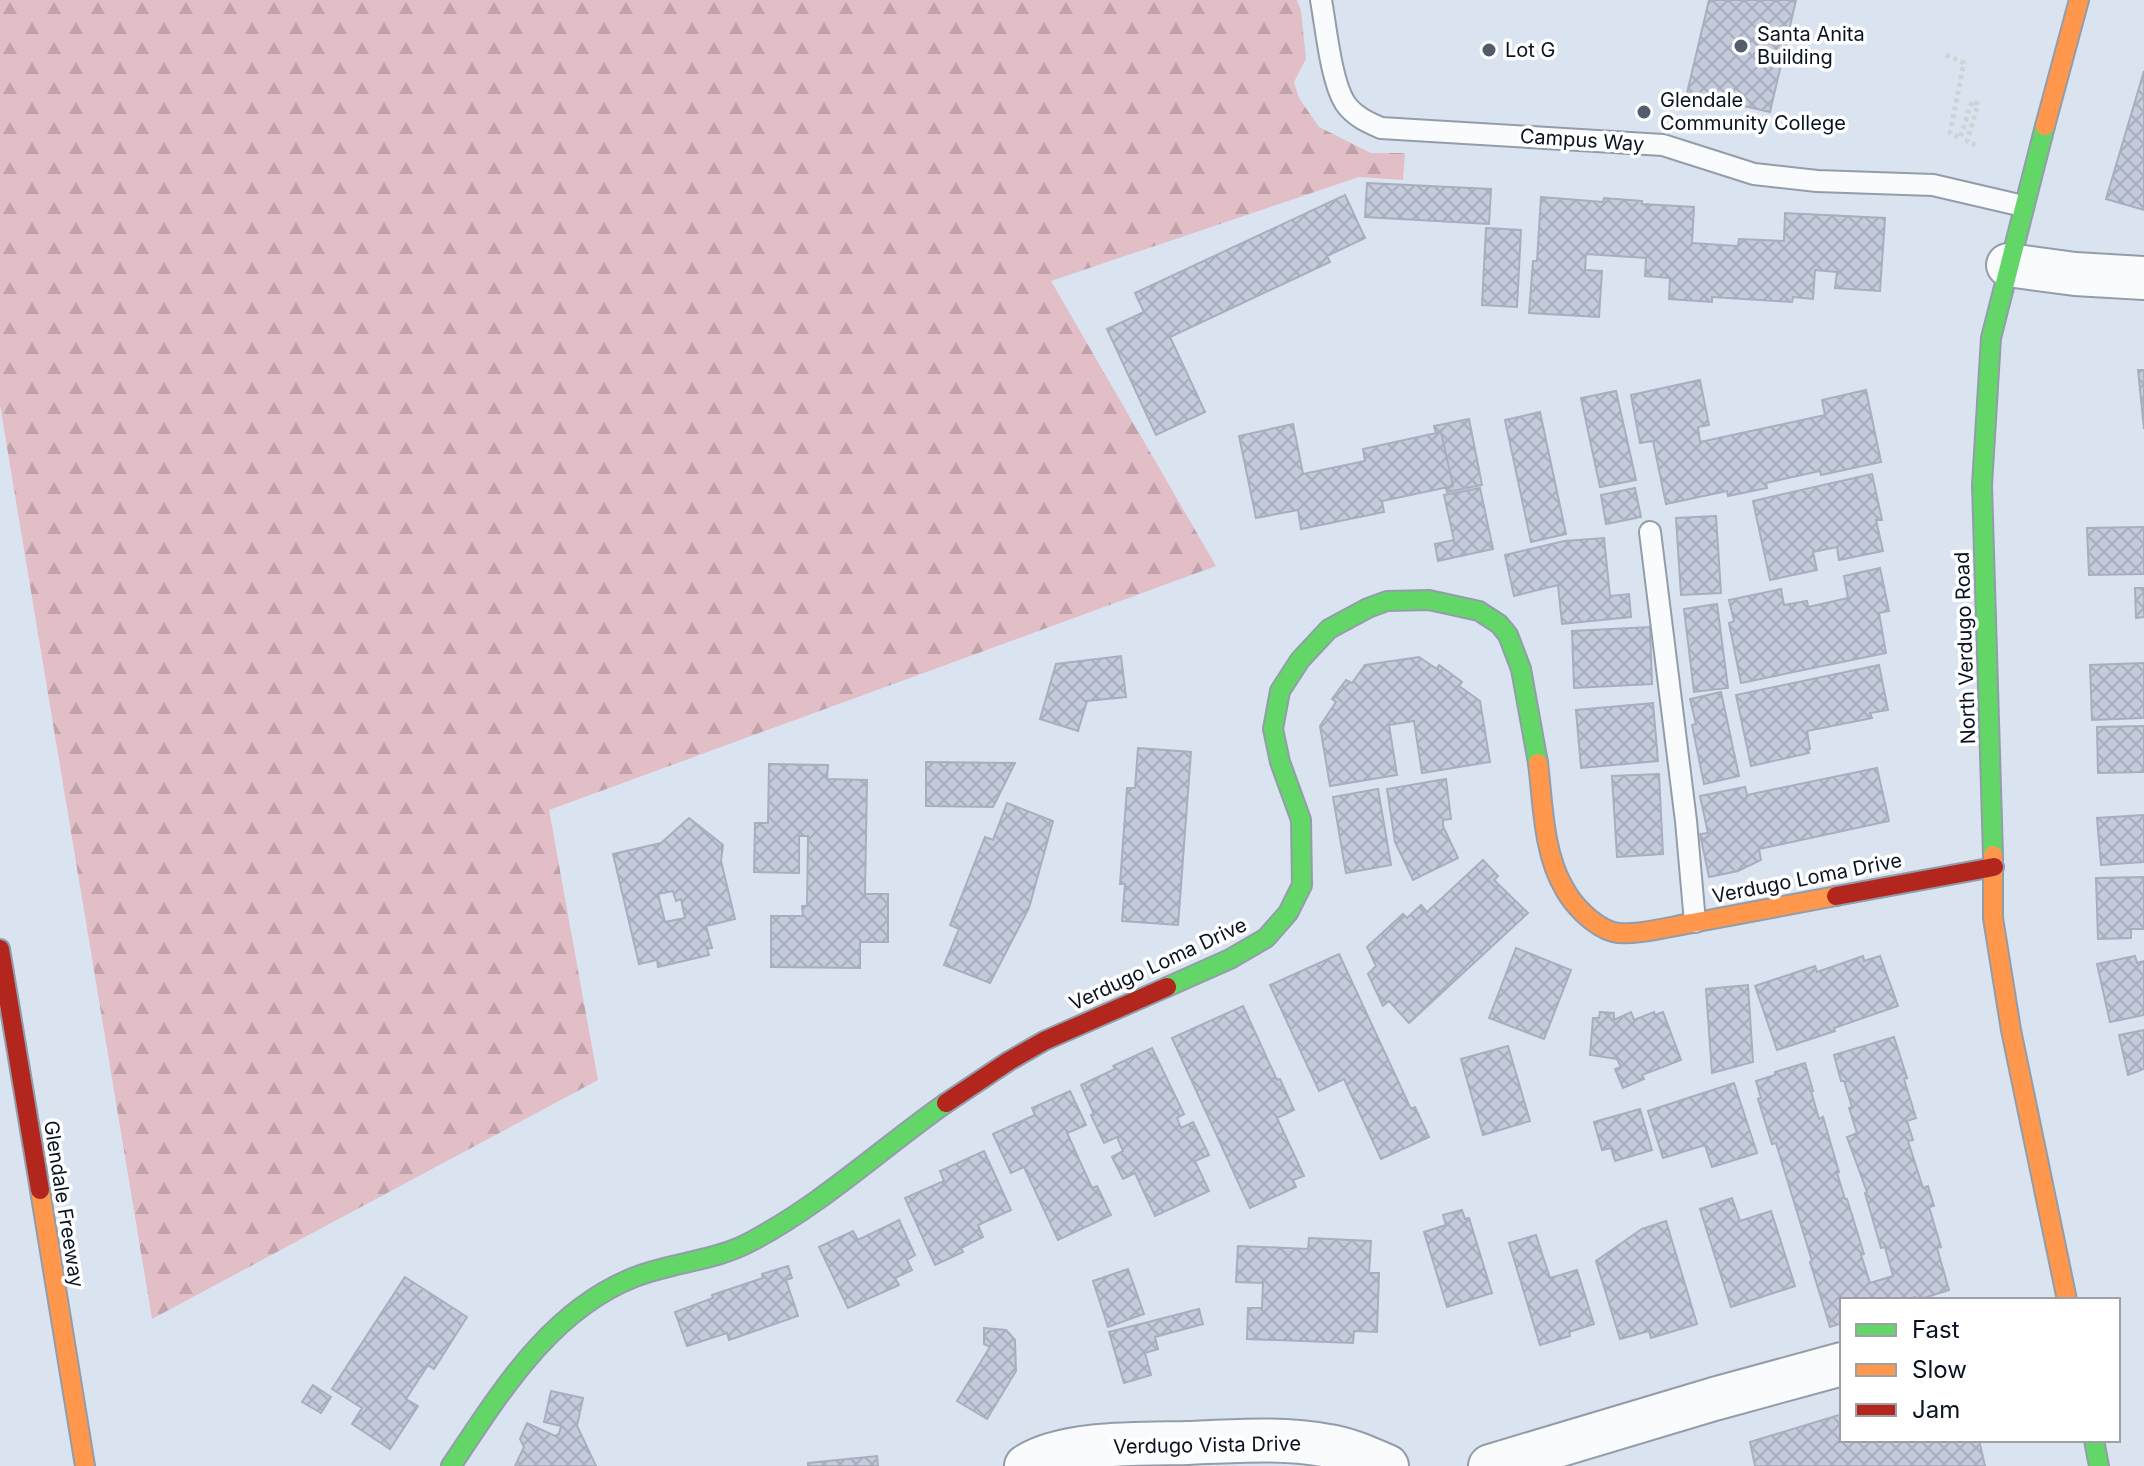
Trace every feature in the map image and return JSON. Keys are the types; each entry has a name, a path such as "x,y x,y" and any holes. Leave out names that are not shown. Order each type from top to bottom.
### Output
{"main road":[{"name":"North Verdugo Road","path":"2067,1298 2011,1030 1993,918 1982,485 1991,338 2079,0"},
{"name":"Verdugo Loma Drive","path":"451,1466 515,1372 552,1332 603,1292 659,1268 730,1252 752,1242 1015,1056 1230,959 1266,938 1288,913 1302,885 1301,820 1280,762 1273,729 1280,691 1300,660 1329,629 1368,608 1387,601 1429,600 1479,611 1499,624 1508,635 1521,669 1548,840 1563,887 1593,921 1614,932 1647,931 1994,867"},
{"name":"Glendale Freeway","path":"0,949 85,1466"},
{"path":"2094,1442 2099,1466"}],"street":[{"path":"2008,265 2075,274 2144,278"},
{"path":"1490,1466 1840,1365"},
{"name":"Verdugo Vista Drive","path":"1026,1466 1052,1455 1098,1447 1245,1441 1331,1446 1387,1466"}],"lane":[{"name":"Campus Way","path":"1321,0 1336,79 1345,103 1362,120 1381,128 1663,145 1754,174 1817,181 1933,185 2023,206"},
{"path":"1650,532 1686,821 1695,922"}],"path":[{"path":"1946,55 1964,63 1950,133 1960,138 1972,101 1978,104 1967,141 1978,146"}],"green space":[{"path":"0,0 1297,0 1306,59 1294,82 1299,98 1319,127 1371,153 1405,153 1403,180 1359,177 1051,281 1216,566 549,810 598,1080 152,1319 0,405"}],"building":[{"name":"Santa Anita Building","path":"1709,0 1796,0 1770,112 1687,93"},
{"path":"2144,71 2144,210 2106,199"},
{"path":"1367,183 1491,189 1489,224 1365,217"},
{"path":"1345,195 1365,238 1327,256 1330,262 1170,337 1205,412 1156,435 1107,329 1144,312 1135,293"},
{"path":"1541,197 1603,202 1604,198 1694,207 1692,243 1738,246 1739,239 1784,241 1785,213 1885,218 1880,291 1835,288 1837,272 1815,270 1813,299 1793,297 1792,302 1712,297 1712,302 1669,299 1670,278 1645,276 1646,258 1586,254 1585,270 1602,271 1599,317 1529,313 1533,261 1537,261"},
{"path":"1486,228 1521,230 1517,307 1482,305"},
{"path":"2138,370 2144,370 2144,429"},
{"path":"1700,380 1709,425 1698,427 1700,442 1825,415 1822,400 1866,390 1881,462 1766,483 1767,488 1728,496 1727,491 1666,504 1653,441 1640,443 1631,395"},
{"path":"1616,391 1636,480 1600,487 1581,398"},
{"path":"1540,412 1566,534 1531,542 1505,420"},
{"path":"1469,419 1482,485 1447,492 1446,488 1453,486 1441,432 1436,433 1434,426"},
{"path":"1293,424 1303,474 1365,461 1363,449 1441,432 1453,486 1382,501 1384,512 1301,529 1298,510 1256,518 1239,436"},
{"path":"1872,474 1882,520 1876,520 1883,551 1839,560 1837,547 1813,552 1817,570 1770,580 1753,501"},
{"path":"1480,488 1493,549 1438,561 1435,544 1454,540 1444,495"},
{"path":"1635,488 1641,517 1606,524 1601,495"},
{"path":"1716,516 1721,593 1681,595 1676,518"},
{"path":"2144,527 2144,574 2089,575 2087,528"},
{"path":"1604,538 1610,596 1629,594 1631,617 1562,624 1558,585 1514,596 1505,555 1564,541"},
{"path":"1880,568 1889,611 1879,613 1886,653 1741,683 1729,623 1734,621 1729,600 1781,589 1784,605 1807,601 1808,607 1848,598 1844,576"},
{"path":"2135,588 2144,588 2144,617 2136,618"},
{"path":"1717,604 1728,688 1694,692 1684,609"},
{"path":"1650,627 1652,684 1574,688 1572,631"},
{"path":"1121,656 1126,697 1087,701 1078,731 1040,719 1056,664"},
{"path":"1419,657 1437,669 1439,665 1462,682 1459,686 1480,701 1490,762 1422,773 1414,721 1389,725 1397,775 1330,786 1320,726 1336,702 1332,699 1346,680 1352,683 1365,665"},
{"path":"2144,663 2144,718 2092,720 2090,665"},
{"path":"1879,665 1888,710 1870,713 1872,718 1807,731 1809,753 1751,766 1736,695"},
{"path":"1721,692 1739,776 1704,784 1690,699"},
{"path":"1653,703 1658,761 1581,768 1576,710"},
{"path":"2144,726 2144,772 2098,773 2097,727"},
{"path":"1138,748 1191,752 1178,925 1122,921 1125,884 1120,884 1127,788 1135,788"},
{"path":"926,762 1015,763 993,807 926,806"},
{"path":"769,764 828,765 827,779 867,780 865,894 888,894 888,942 860,942 860,968 771,967 771,916 803,916 802,906 807,906 808,836 799,836 799,873 754,872 755,823 768,823"},
{"path":"1877,768 1889,821 1759,849 1761,860 1738,871 1709,877 1700,834 1708,833 1700,796 1745,787 1747,795"},
{"path":"1659,774 1663,854 1617,857 1612,776"},
{"path":"1446,779 1451,819 1443,820 1443,826 1458,858 1413,880 1395,842 1387,789"},
{"path":"1378,789 1391,865 1346,873 1333,797"},
{"path":"1007,803 1053,821 1029,908 990,983 944,965 959,929 950,925 985,837 993,840"},
{"path":"2144,815 2144,862 2101,865 2097,818"},
{"path":"689,818 723,845 721,861 735,919 706,926 712,948 707,949 709,955 658,967 657,960 639,964 613,854 661,843","holes":["673,891 676,901 681,899 685,918 665,922 658,894"]},
{"path":"1483,860 1498,876 1494,880 1528,913 1409,1023 1389,1001 1383,1006 1368,974 1376,966 1367,947 1403,914 1407,918 1421,905 1427,912"},
{"path":"2144,877 2144,929 2131,929 2131,938 2098,939 2096,878"},
{"path":"1516,948 1571,970 1544,1039 1489,1018"},
{"path":"1339,954 1411,1109 1415,1107 1429,1137 1381,1159 1344,1079 1319,1091 1270,985"},
{"path":"1863,956 1864,961 1880,956 1898,1006 1777,1050 1755,986 1815,966 1817,972"},
{"path":"2135,956 2137,963 2144,961 2144,1015 2110,1022 2097,964"},
{"path":"1748,985 1753,1062 1712,1073 1706,989"},
{"path":"1243,1006 1294,1110 1277,1118 1304,1176 1293,1180 1296,1187 1250,1208 1172,1038"},
{"path":"1600,1012 1614,1013 1614,1020 1631,1012 1634,1020 1663,1012 1681,1060 1642,1075 1644,1079 1623,1088 1615,1069 1621,1067 1617,1059 1590,1055 1593,1018 1599,1018"},
{"path":"2144,1030 2144,1069 2128,1075 2119,1035"},
{"path":"1894,1037 1916,1118 1907,1121 1913,1140 1908,1141 1923,1188 1928,1186 1934,1206 1929,1207 1949,1290 1923,1298 1840,1298 1840,1324 1830,1327 1776,1143 1772,1144 1758,1099 1761,1098 1756,1081 1805,1063 1819,1119 1823,1117 1837,1173 1864,1254 1861,1255 1870,1283 1893,1276 1885,1247 1881,1248 1867,1192 1847,1137 1857,1133 1849,1108 1852,1107 1834,1055"},
{"path":"1508,1046 1530,1121 1483,1135 1461,1059"},
{"path":"1152,1048 1184,1114 1177,1118 1181,1128 1193,1122 1209,1155 1195,1161 1209,1191 1155,1216 1135,1173 1123,1179 1112,1157 1123,1151 1117,1137 1104,1143 1081,1085"},
{"path":"1734,1083 1757,1153 1712,1167 1705,1145 1663,1158 1648,1111"},
{"path":"1070,1091 1086,1125 1067,1133 1092,1188 1097,1186 1111,1215 1058,1240 1024,1167 1011,1173 993,1134 1035,1115 1032,1108"},
{"path":"1640,1109 1652,1150 1615,1161 1611,1148 1602,1150 1594,1122"},
{"path":"984,1151 1011,1210 978,1225 983,1237 961,1248 963,1252 935,1265 905,1198 944,1181 940,1171"},
{"path":"1732,1198 1740,1221 1771,1211 1795,1286 1731,1307 1700,1209"},
{"path":"1462,1210 1465,1219 1469,1218 1492,1293 1447,1307 1424,1232 1446,1225 1443,1215"},
{"path":"899,1220 915,1255 907,1260 912,1270 895,1278 899,1285 848,1308 819,1247 853,1231 858,1240"},
{"path":"1666,1221 1697,1324 1651,1338 1649,1331 1620,1339 1596,1261 1642,1229"},
{"path":"1536,1235 1550,1278 1577,1270 1594,1324 1569,1332 1570,1336 1540,1345 1509,1243"},
{"path":"1309,1238 1371,1241 1369,1273 1379,1273 1377,1332 1354,1331 1353,1343 1247,1339 1248,1308 1262,1308 1263,1283 1236,1282 1238,1246 1308,1249"},
{"path":"788,1266 792,1278 786,1280 798,1316 729,1340 727,1333 687,1346 675,1312"},
{"path":"1128,1269 1144,1314 1108,1327 1093,1281"},
{"path":"405,1277 467,1317 434,1369 428,1365 406,1399 418,1406 390,1449 352,1424 362,1408 332,1389"},
{"path":"1199,1309 1203,1324 1155,1337 1158,1349 1145,1353 1151,1375 1124,1383 1109,1332"},
{"path":"984,1328 1006,1330 1015,1340 1016,1371 987,1419 957,1401 990,1347 984,1344"},
{"path":"313,1385 331,1397 321,1413 302,1402"},
{"path":"551,1391 583,1398 577,1426 596,1466 515,1466 524,1447 520,1439 527,1423 555,1436 559,1434 561,1426 544,1422"},
{"path":"1840,1415 1840,1442 1979,1442 1985,1466 1755,1466 1750,1442"},
{"path":"877,1456 878,1466 808,1466 808,1463"}],"traffic: fast":[{"path":"1993,855 1982,485 1991,338 2045,126"},
{"path":"1167,987 1230,959 1266,938 1288,913 1302,885 1301,820 1280,762 1273,729 1280,691 1300,660 1329,629 1387,601 1429,600 1479,611 1499,624 1508,635 1521,669 1538,763"},
{"path":"451,1466 508,1383 552,1332 577,1310 635,1277 724,1253 752,1241 827,1193 946,1103"},
{"path":"2094,1442 2099,1466"}],"traffic: slow":[{"path":"2045,126 2079,0"},
{"path":"1538,763 1545,827 1557,874 1578,908 1606,929 1621,933 1641,932 1836,896"},
{"path":"1993,855 1993,918 2011,1030 2067,1298"},
{"path":"40,1190 85,1466"}],"traffic: jam":[{"path":"1836,896 1994,867"},
{"path":"0,949 40,1190"},
{"path":"946,1103 1044,1041 1167,987"}],"place":[{"name":"Santa Anita Building","path":"1741,46"},
{"name":"Lot G","path":"1489,50"},
{"name":"Glendale Community College","path":"1644,112"}]}
